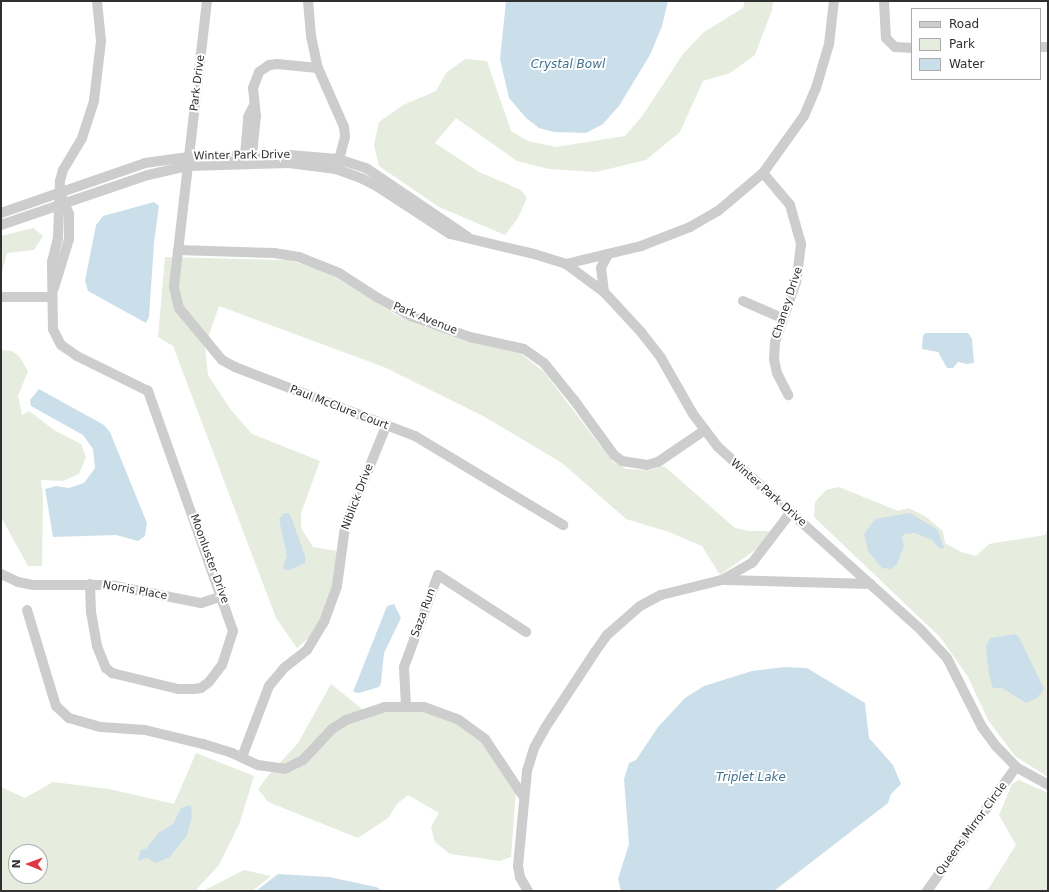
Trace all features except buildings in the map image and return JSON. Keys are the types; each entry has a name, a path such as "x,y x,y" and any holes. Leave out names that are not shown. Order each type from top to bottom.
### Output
{"street":[{"path":"61,204 59,193 63,170 82,138 94,100 100,41 98,1"},
{"name":"Park Drive","path":"188,161 207,1"},
{"path":"308,1 311,36 318,68 344,127 345,137 337,164"},
{"path":"566,264 666,238 690,227 718,211 763,172 804,116 816,88 829,44 834,1"},
{"path":"884,1 883,29 891,44 911,48"},
{"path":"249,154 248,117 254,105 255,79 259,72 269,65 318,68"},
{"name":"Winter Park Drive","path":"1,213 146,163 188,161 249,154 337,164 383,178 468,237 566,264 604,292 661,358 705,430 730,460 791,512 921,630 947,658 982,727 1016,767 1048,785"},
{"path":"178,250 188,161"},
{"name":"Winter Park Drive","path":"1,225 188,161 337,164"},
{"name":"Chaney Drive","path":"763,172 790,205 801,244 796,282 782,318 775,342 774,359 777,373 788,395"},
{"name":"Moonluster Drive","path":"61,204 58,238 52,262 51,297 53,329 61,345 77,356 148,391 223,596 233,631 222,665 209,682 201,688 178,689 112,672 106,668 97,646 91,612 90,584"},
{"name":"Moonluster Drive","path":"51,297 68,242 69,214 61,204"},
{"path":"58,238 68,242"},
{"name":"Paul McClure Court","path":"178,250 175,299 179,308 222,360 235,367 415,436 563,525"},
{"name":"Park Avenue","path":"178,250 274,253 299,257 328,267 378,298 424,321 470,337 524,349 544,363 574,400 614,454 622,461 646,465 658,462 705,430"},
{"path":"604,292 601,268 608,254"},
{"path":"1,296 51,297"},
{"path":"743,301 782,318"},
{"name":"Niblick Drive","path":"242,757 270,686 284,668 307,650 324,622 337,586 345,527 386,426"},
{"path":"722,580 752,562 791,512"},
{"name":"Norris Place","path":"1,574 18,582 34,585 110,585 201,603 223,596"},
{"name":"Saza Run","path":"406,706 404,667 438,575 526,632"},
{"path":"528,891 520,877 518,866 523,796 534,748 559,704 607,635 640,606 661,595 722,580 871,584"},
{"path":"27,610 56,706 69,718 101,727 145,730 203,744 272,769 295,766 332,729 346,720 385,707 406,706 442,712 473,729 485,739 497,754 523,796"},
{"name":"Queens Mirror Circle","path":"927,891 1016,767"}],"green space":[{"path":"745,1 773,1 772,10 755,55 730,73 703,81 680,132 646,160 596,172 549,169 517,161 456,118 435,143 479,172 521,190 527,198 518,218 505,235 439,207 379,166 374,145 379,122 403,105 436,91 446,73 465,59 487,61 511,131 528,141 556,147 625,136 643,115 683,54 704,32 743,8"},
{"path":"33,228 43,236 34,250 7,253 1,276 1,236"},
{"path":"165,257 290,260 330,274 396,315 426,327 520,353 544,372 612,461 626,469 650,470 664,466 735,528 749,531 770,531 758,548 720,575 702,546 669,532 626,519 562,463 483,416 384,367 219,306 205,347 208,375 231,410 252,434 320,461 301,513 301,528 313,547 337,551 337,569 323,615 312,635 297,648 276,618 173,346 158,337"},
{"path":"1,350 12,351 19,356 28,371 18,396 22,415 29,411 54,430 81,444 86,457 79,474 63,481 41,480 43,497 42,566 28,566 1,517"},
{"path":"839,487 898,511 908,508 925,516 943,531 945,543 961,552 976,556 989,544 1045,535 1048,529 1048,777 1015,756 988,720 968,677 940,637 814,517 815,502 826,490"},
{"path":"331,684 362,709 293,763 277,766 298,743"},
{"path":"385,711 423,711 457,723 482,741 516,791 511,857 500,861 450,854 435,842 431,827 439,813 408,795 397,804 388,818 358,838 268,802 258,789 271,772 285,773 297,769 335,732 348,723"},
{"path":"196,753 254,776 240,822 219,865 195,891 1,891 1,787 25,798 53,782 109,789 174,804"},
{"path":"1019,780 1048,793 1048,891 987,891 1016,845 999,815 1012,784"},
{"path":"244,870 271,876 252,891 203,891"}],"water":[{"name":"Crystal Bowl","path":"506,1 668,1 662,26 650,55 619,106 603,124 586,133 554,132 539,128 526,118 509,98 500,59"},
{"path":"154,202 159,206 154,243 149,317 146,323 88,291 85,281 96,225 103,216"},
{"path":"926,333 968,333 972,339 974,363 967,364 958,362 953,368 947,368 938,352 922,349 923,335"},
{"path":"39,389 104,425 110,432 147,523 145,536 138,541 116,535 53,537 45,489 56,486 69,488 84,483 95,468 93,449 83,435 31,406 30,400"},
{"path":"284,513 289,513 292,519 305,556 305,563 290,570 285,570 283,566 287,556 279,519"},
{"path":"910,513 938,530 944,548 940,549 932,540 915,533 904,534 902,538 904,546 897,564 891,569 882,568 868,551 864,534 875,519"},
{"path":"394,604 401,618 384,653 381,683 379,687 359,693 353,692 387,606"},
{"path":"1015,634 1019,637 1044,689 1037,698 1026,703 1002,688 993,688 989,675 986,647 990,638"},
{"name":"Triplet Lake","path":"784,667 807,668 865,703 869,738 893,765 901,784 891,794 888,803 774,891 621,891 618,879 629,844 624,779 629,763 636,760 658,727 685,698 704,686 752,671"},
{"path":"191,805 192,816 187,835 170,857 156,863 147,858 138,861 141,850 146,849 158,833 173,824 181,808"},
{"path":"278,874 329,877 376,887 383,891 256,891"}]}
